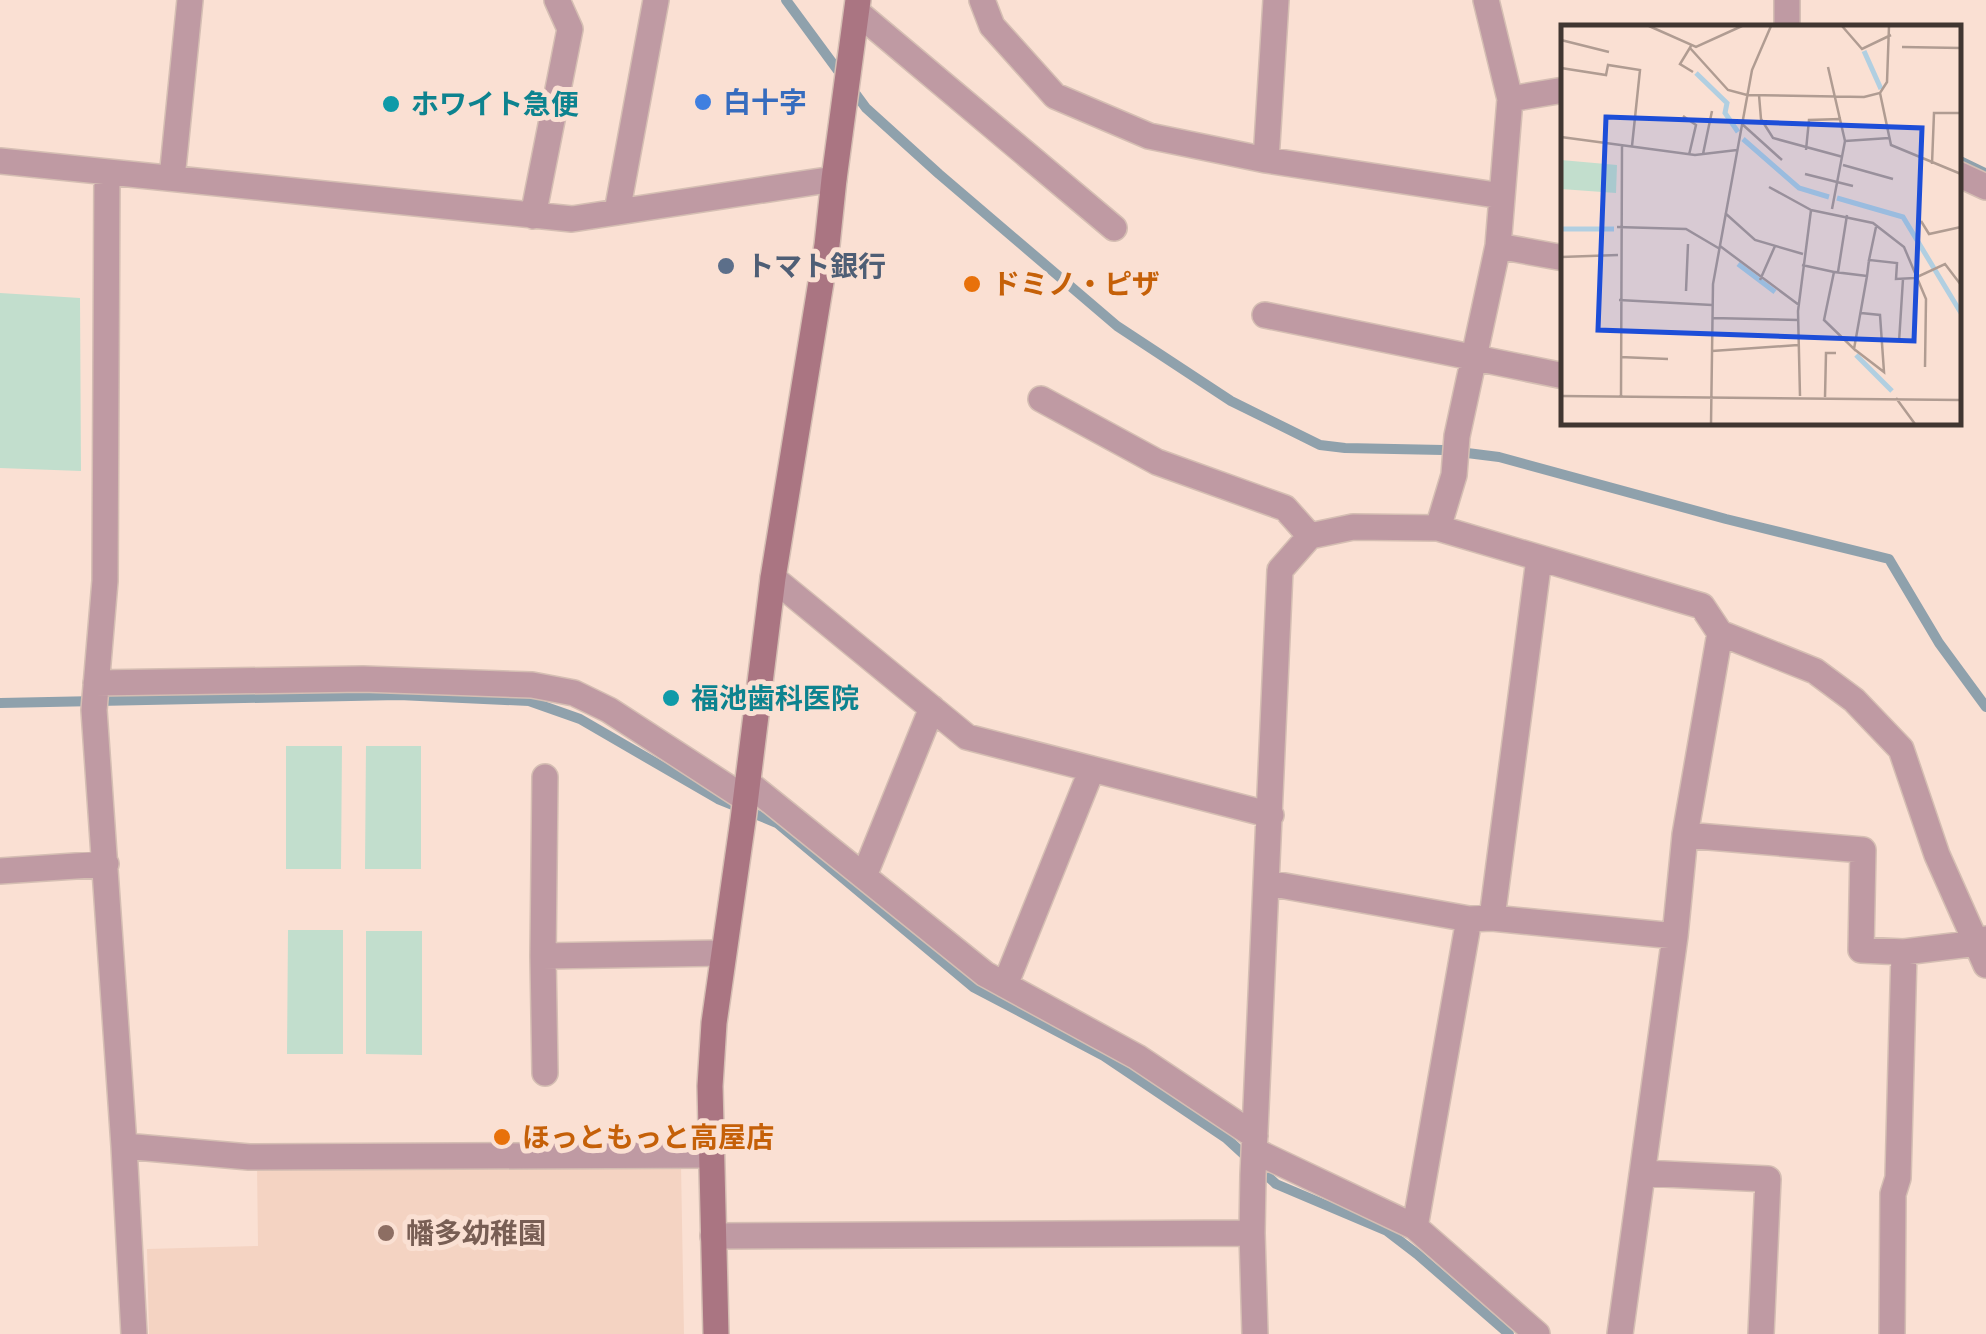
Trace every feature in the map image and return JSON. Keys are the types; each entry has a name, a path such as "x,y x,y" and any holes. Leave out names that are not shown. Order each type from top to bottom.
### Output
{"street":[{"path":"172,178 190,0"},
{"path":"533,216 570,29 557,0"},
{"path":"618,212 656,0"},
{"path":"982,0 992,26 1055,96 1149,136 1266,160 1502,196"},
{"path":"1266,160 1276,0"},
{"path":"1438,528 1454,475 1498,246 1510,99 1486,0"},
{"path":"716,1334 710,1086 714,1023 746,802 772,578 827,244 857,6"},
{"path":"857,6 1114,228"},
{"path":"1510,99 1561,90"},
{"path":"0,161 572,220 834,179"},
{"path":"107,172 104,581 95,696 134,1334"},
{"path":"1961,175 1986,187"},
{"path":"1498,246 1561,257"},
{"path":"1265,315 1561,375"},
{"path":"1041,400 1158,462 1285,508 1310,536"},
{"path":"1255,1334 1254,1155 1280,570 1310,536 1353,527 1438,528 1702,606 1720,633 1815,671 1854,700 1901,749 1937,855 1983,949 1862,950 1862,850 1685,836"},
{"path":"1414,1228 1481,919 1539,559"},
{"path":"772,578 967,737 1271,815"},
{"path":"1620,1334 1675,936 1685,836 1720,633"},
{"path":"95,696 363,678 532,685 574,693 608,710 864,876 984,974 1137,1057 1254,1155 1414,1228 1537,1334"},
{"path":"864,876 932,708"},
{"path":"1005,985 1092,769"},
{"path":"545,777 545,1073"},
{"path":"0,871 106,864"},
{"path":"1268,884 1481,919 1675,936"},
{"path":"1892,1334 1892,1194 1898,1178 1904,952"},
{"path":"542,956 723,953"},
{"path":"124,1146 249,1157 711,1156"},
{"path":"1644,1173 1768,1180 1761,1334"},
{"path":"713,1236 1252,1233"}],"shaded area":[{"path":"257,1165 681,1165 684,1334 149,1334 147,1249 258,1246"}],"green space":[{"path":"0,293 80,298 81,471 0,468"},
{"path":"286,746 342,746 341,869 286,869"},
{"path":"366,746 421,746 421,869 365,869"},
{"path":"288,930 343,930 343,1054 287,1054"},
{"path":"366,931 422,931 422,1055 366,1054"}],"waterway":[{"path":"786,0 842,76"},
{"path":"852,89 866,108 939,174 1117,326 1231,401 1320,445 1443,450 1499,457 1889,559 1939,643 1986,707"},
{"path":"1961,161 1985,173"},
{"path":"0,703 399,695 529,701 580,719 718,799 777,823 973,987 1104,1056 1226,1138 1276,1184 1387,1231 1509,1334"}],"place":[{"name":"白十字","path":"703,102"},
{"name":"ホワイト急便","path":"391,104"},
{"name":"トマト銀行","path":"726,266"},
{"name":"ドミノ・ピザ","path":"972,284"},
{"name":"福池歯科医院","path":"671,698"},
{"name":"ほっともっと高屋店","path":"502,1137"},
{"name":"幡多幼稚園","path":"386,1233"}]}
